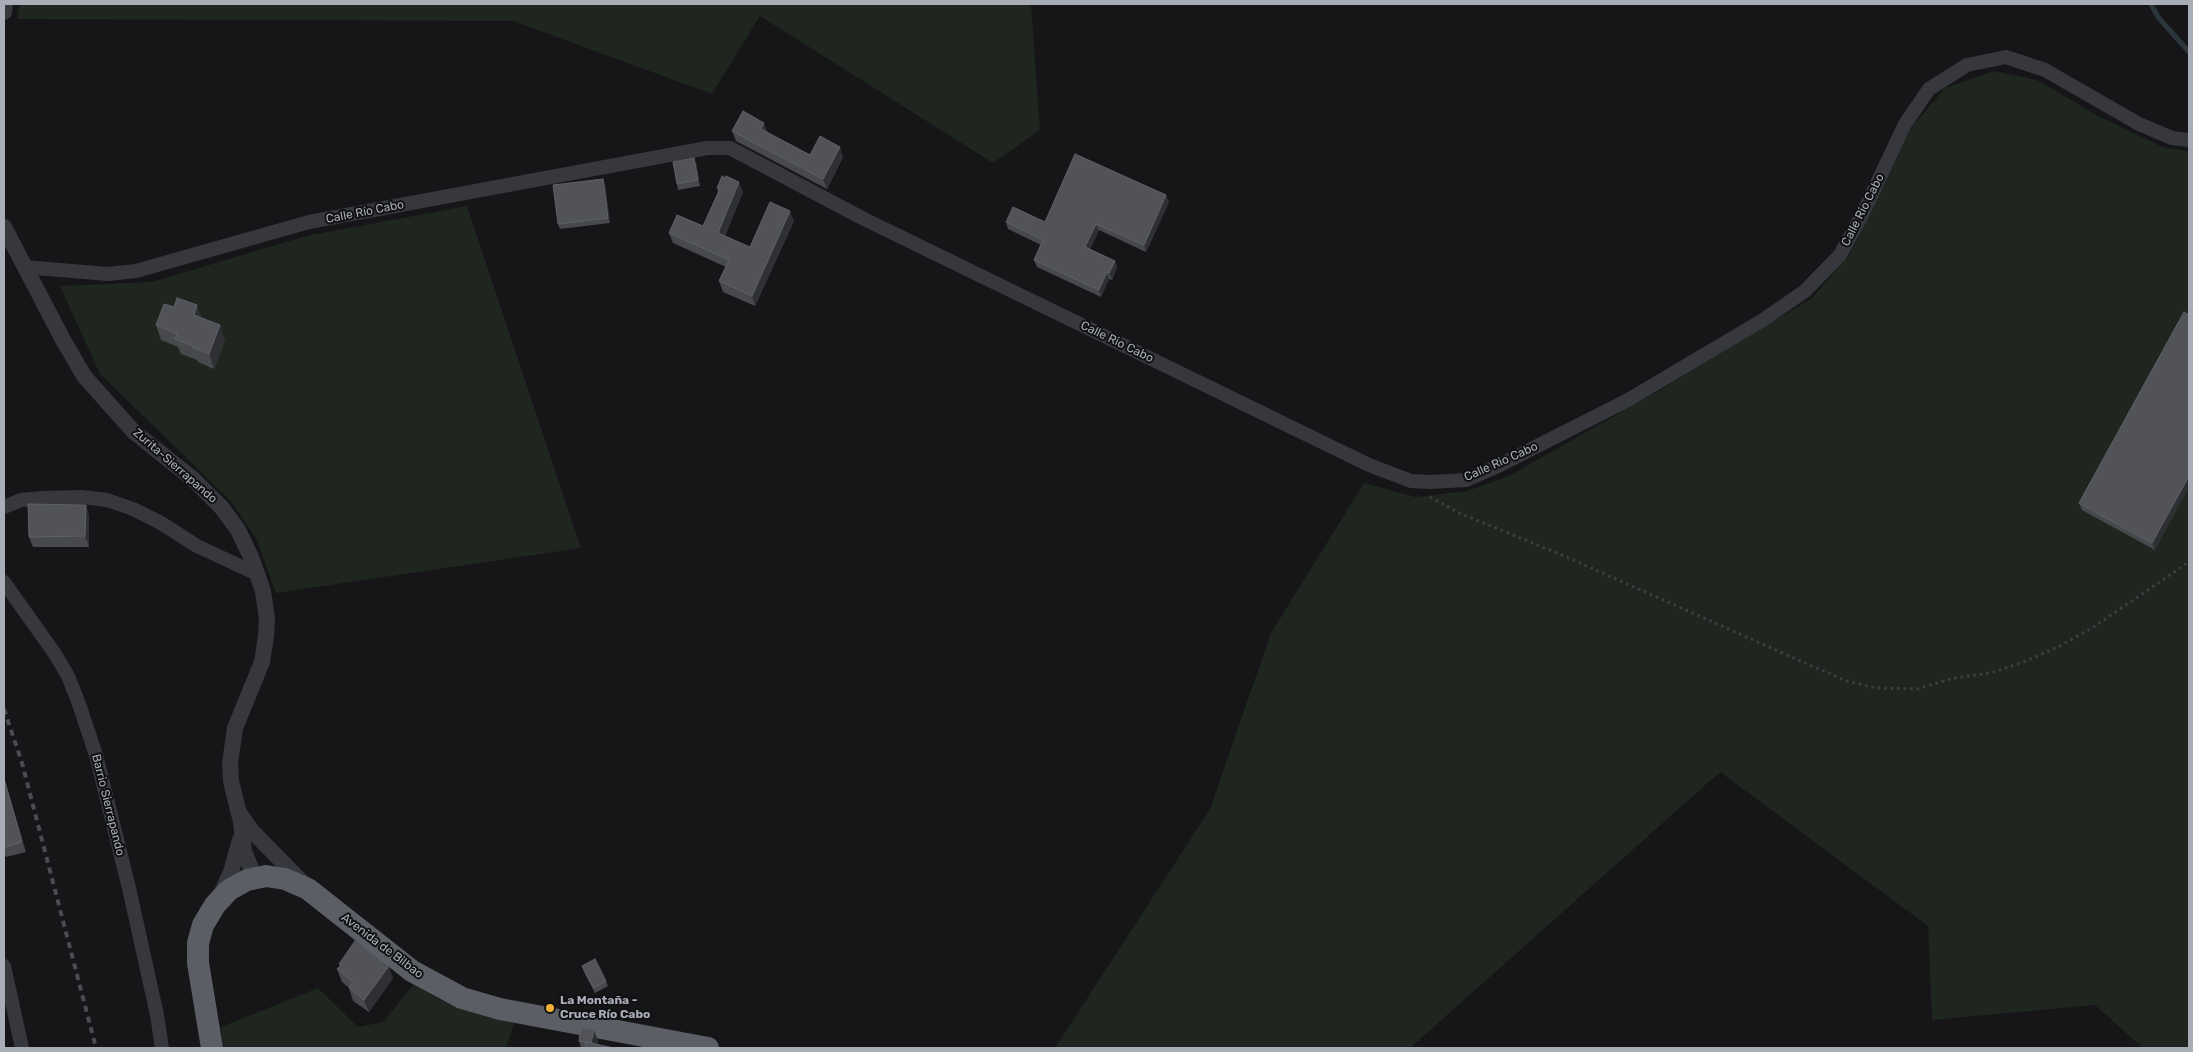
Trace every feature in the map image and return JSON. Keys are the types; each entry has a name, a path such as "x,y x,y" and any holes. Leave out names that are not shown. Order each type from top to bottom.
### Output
{"highway":[{"name":"Avenida de Bilbao","path":"212,1048 198,952 203,925 215,905 229,890 257,877 285,879 297,884 319,897 406,967 428,981 462,998 500,1009 708,1048"}],"street":[{"path":"4,12 5,4"},
{"name":"Calle Rio Cabo","path":"707,148 730,148 862,218 1369,465 1411,480 1430,482 1466,480 1500,465 1628,400 1763,320 1804,291 1840,255 1861,217 1905,124 1929,89 1968,65 2006,57 2021,62 2044,70 2139,124 2172,138 2189,140"},
{"name":"Calle Río Cabo","path":"24,267 108,274 136,271 309,222 707,148"},
{"name":"Zurita-Sierrapando","path":"4,227 84,376 133,430 193,479 222,508 244,542 258,574 266,613 265,650 257,676 235,728 230,754 231,781 244,823 244,851 257,877"},
{"path":"4,507 21,500 42,498 82,497 107,500 161,522 197,546 258,574"},
{"name":"Barrio Sierrapando","path":"4,582 55,654 68,676 79,704 96,755 129,888 157,1015 162,1048"},
{"path":"244,823 319,897"},
{"name":"Zurita-Sierrapando","path":"215,905 227,882 235,860 244,823"},
{"path":"4,966 22,1048"}],"path":[{"path":"1422,492 1459,513 1571,559 1805,663 1847,681 1876,688 1917,689 1954,678 1991,673 2026,661 2060,646 2092,628 2189,562"}],"shaded area":[{"path":"20,4 1031,4 1040,130 993,163 760,16 712,94 513,21 17,19"},
{"path":"1994,71 2037,80 2100,117 2165,148 2189,151 2189,1048 2143,1048 2095,1005 1932,1020 1928,926 1720,772 1410,1048 1055,1048 1210,809 1271,633 1364,483 1415,497 1467,491 1509,476 1660,390 1812,298 1850,254 1912,127 1945,88"},
{"path":"467,206 581,548 276,593 257,540 230,500 100,374 60,286 152,282 306,236"},
{"path":"414,984 442,1001 514,1023 506,1048 224,1048 221,1027 318,988 358,1027 383,1022"}],"building":[{"path":"743,111 764,123 761,129 810,155 820,136 840,147 823,179 732,131"},
{"path":"1075,154 1166,195 1144,245 1096,224 1085,247 1115,261 1109,273 1107,272 1099,290 1034,260 1043,240 1006,222 1013,207 1045,222"},
{"path":"694,158 698,180 677,184 673,162"},
{"path":"722,176 739,182 718,233 750,247 770,202 790,211 752,296 719,281 729,260 669,233 677,215 703,226 720,189 717,188"},
{"path":"603,179 608,218 558,224 553,185"},
{"path":"177,298 197,305 194,315 220,325 209,354 175,339 177,334 156,325 164,304 174,307"},
{"path":"2184,312 2189,315 2189,476 2152,543 2079,503"},
{"path":"28,504 86,505 85,536 29,537"},
{"path":"4,779 22,842 4,847"},
{"path":"355,941 389,966 364,1000 349,988 353,982 337,969"},
{"path":"595,959 606,981 594,988 582,966"},
{"path":"581,1028 594,1030 591,1043 579,1041"},
{"path":"586,1042 614,1048 585,1048"}],"waterway":[{"path":"2151,4 2158,17 2189,52"}],"railway":[{"path":"4,709 22,763 96,1048"}],"place":[{"name":"La Montaña - Cruce Río Cabo","path":"550,1008"}]}
